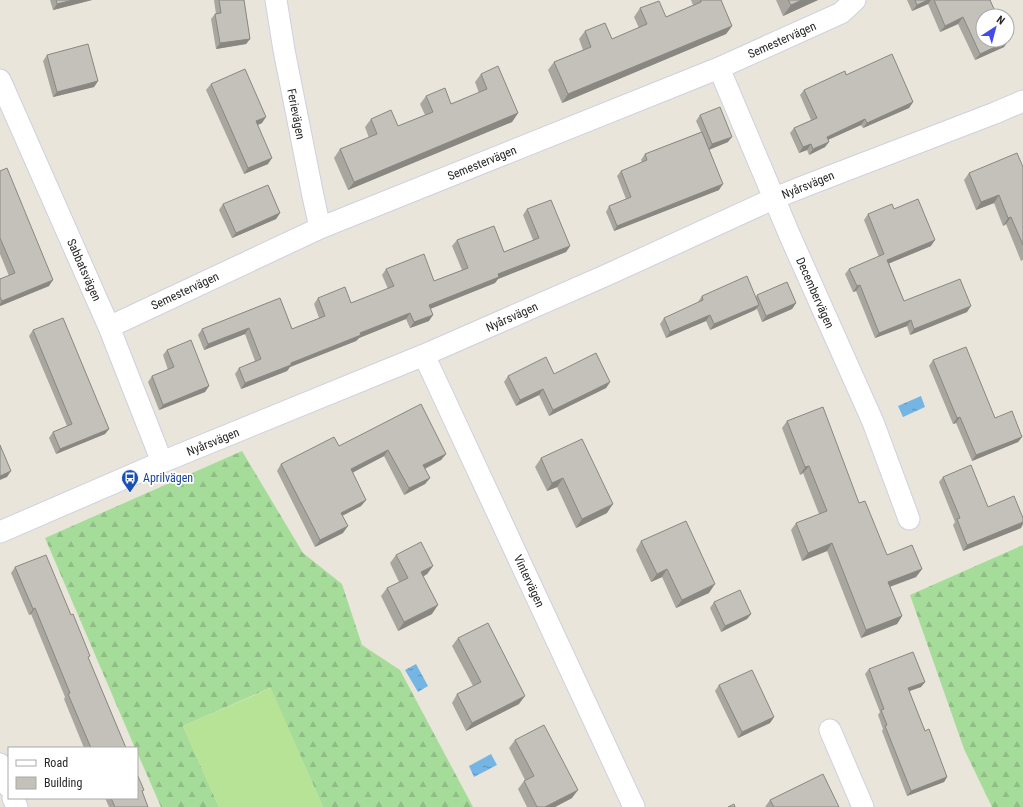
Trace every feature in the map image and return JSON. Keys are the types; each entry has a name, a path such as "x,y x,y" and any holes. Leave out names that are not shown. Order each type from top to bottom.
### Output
{"street":[{"name":"Ferievägen","path":"276,0 288,73 312,196 320,228"},
{"name":"Semestervägen","path":"109,327 320,228 719,68 841,13 855,0"},
{"name":"Decembervägen","path":"719,68 793,243 873,422 908,519"},
{"name":"Sabbatsvägen","path":"0,80 109,327 162,462"},
{"name":"Nyårsvägen","path":"0,532 162,462 424,355 609,274 775,198 1023,101"},
{"name":"Vintervägen","path":"424,355 634,807"},
{"path":"830,730 862,807"},
{"path":"0,764 8,784"}],"green space":[{"path":"242,451 303,553 342,584 362,645 400,670 473,807 323,807 270,688 183,726 219,807 161,807 138,754 138,747 135,747 45,538"},
{"path":"1023,545 1023,807 992,807 964,749 910,595"},
{"path":"271,688 323,807 219,807 183,726"}],"water":[{"path":"921,396 925,407 903,417 898,406"},
{"path":"416,664 428,686 418,692 405,670"},
{"path":"491,754 497,765 474,777 469,766"}],"building":[{"path":"56,0 73,0 57,4"},
{"path":"219,0 244,0 250,39 220,43 215,14 221,13"},
{"path":"701,0 721,0 732,26 568,94 554,62 591,47 585,31 605,23 612,39 647,24 640,8 659,1 666,17 701,2"},
{"path":"788,0 802,0 791,5"},
{"path":"915,0 928,0 917,5"},
{"path":"934,0 990,0 994,8 975,8 975,43 963,17 945,26"},
{"path":"88,44 98,81 57,92 47,55"},
{"path":"977,48 993,48 980,54"},
{"path":"892,54 913,102 867,123 865,119 827,137 829,142 813,149 811,144 803,147 794,128 817,118 804,90 845,71 846,75"},
{"path":"498,66 518,113 354,182 340,149 377,134 371,119 391,110 398,126 433,112 426,96 445,88 451,104 487,89 481,74"},
{"path":"245,69 266,117 256,121 272,158 248,168 211,84"},
{"path":"720,107 732,137 712,144 700,115"},
{"path":"702,132 723,184 617,226 609,206 631,197 621,171 647,160 645,154"},
{"path":"1017,153 1023,167 1023,245 1011,217 1008,218 999,195 981,202 969,173"},
{"path":"7,168 53,280 2,301 0,297 0,279 15,273 0,238 0,171"},
{"path":"268,185 280,213 236,233 223,204"},
{"path":"918,199 935,240 887,260 904,301 960,279 971,306 914,329 911,320 879,333 860,285 857,286 849,269 884,254 868,214 892,204 894,209"},
{"path":"551,200 570,246 498,274 499,277 429,305 433,315 414,322 410,313 360,333 361,335 291,363 291,365 245,383 239,368 261,359 249,328 208,344 202,329 280,298 292,329 325,316 318,298 345,287 351,303 394,286 386,269 424,254 434,281 468,268 457,240 494,226 504,252 539,238 527,209"},
{"path":"747,276 759,305 714,324 710,315 670,332 664,318 703,300 702,296"},
{"path":"787,282 796,303 766,316 757,295"},
{"path":"63,318 109,429 60,449 53,432 72,424 33,330"},
{"path":"191,340 209,386 163,405 152,376 174,367 167,350"},
{"path":"966,347 995,418 1012,411 1022,437 976,455 960,417 957,418 933,360"},
{"path":"596,353 610,382 553,410 543,389 520,400 508,376 546,357 554,374"},
{"path":"421,404 446,454 423,465 430,478 409,488 388,450 351,469 366,500 341,513 348,526 320,540 281,464 334,437 339,446"},
{"path":"823,407 859,503 865,501 887,555 912,545 922,569 888,582 902,616 866,630 832,543 808,553 796,523 827,511 809,466 805,467 787,421"},
{"path":"582,439 613,504 582,519 563,478 552,483 541,458"},
{"path":"0,445 11,471 0,476"},
{"path":"971,465 988,507 1014,496 1023,518 1023,522 967,545 957,519 960,518 943,477"},
{"path":"686,521 715,584 682,600 667,569 657,574 641,541"},
{"path":"421,542 433,566 421,572 438,605 404,622 387,588 408,578 396,555"},
{"path":"46,555 71,615 73,614 90,656 88,657 126,747 91,747 68,694 70,693 35,608 33,609 15,567"},
{"path":"740,590 751,614 725,626 714,602"},
{"path":"488,623 525,696 472,723 457,694 481,682 458,638"},
{"path":"913,652 925,682 908,688 925,731 929,729 947,777 911,791 885,726 887,725 881,710 884,709 869,669"},
{"path":"752,670 774,717 742,732 719,685"},
{"path":"544,725 578,790 545,807 537,807 524,781 534,776 515,740"},
{"path":"823,774 839,807 774,807 770,800"},
{"path":"138,776 144,790 142,791 148,807 115,807 111,799 138,799"},
{"path":"734,804 735,807 728,807"}],"place":[{"name":"Aprilvägen","path":"130,493"}]}
